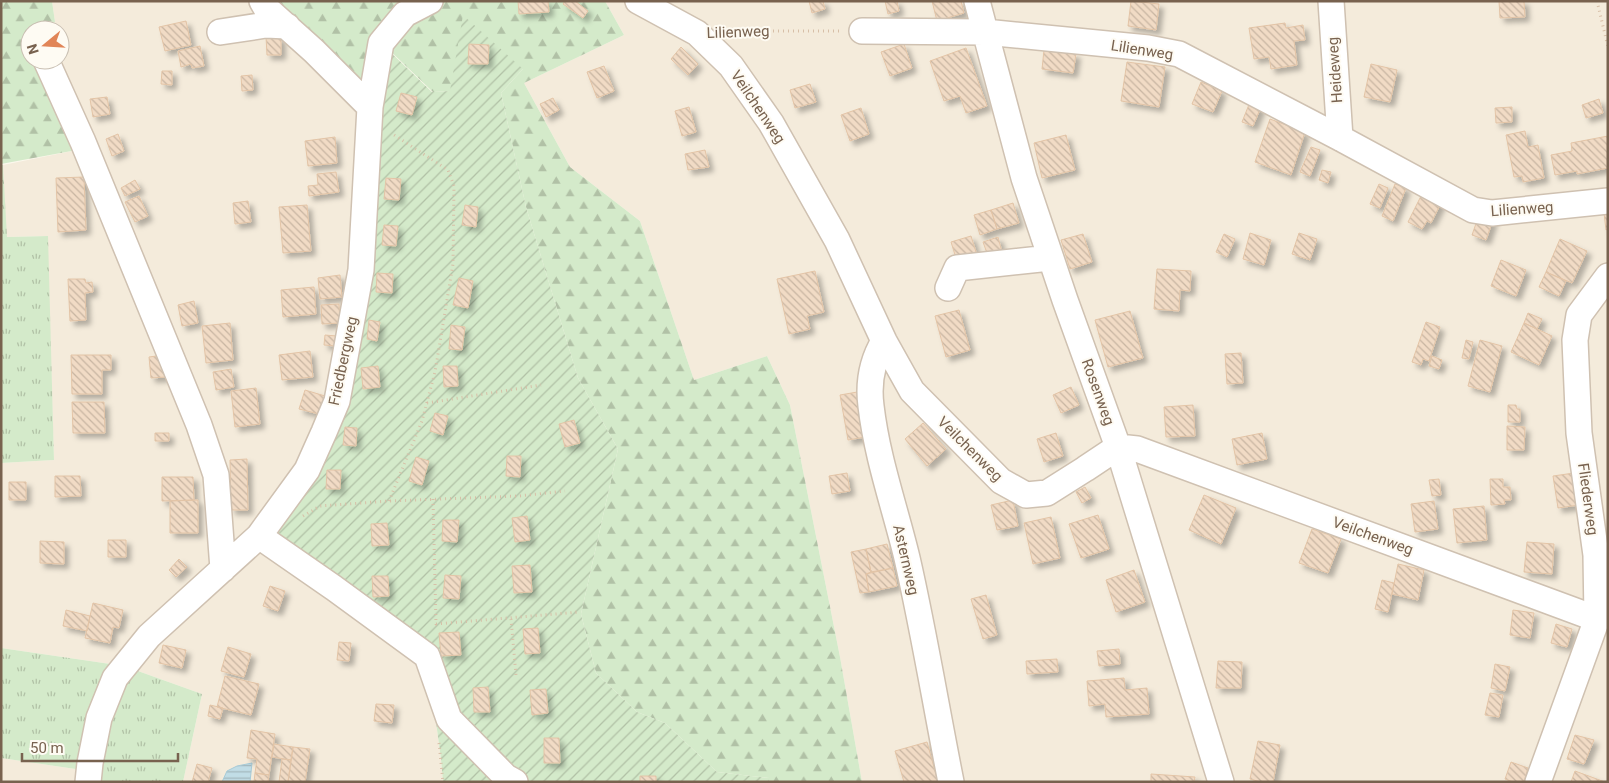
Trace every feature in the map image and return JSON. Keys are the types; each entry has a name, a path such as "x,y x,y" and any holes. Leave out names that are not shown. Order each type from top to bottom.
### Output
{"street":[{"path":"262,1 266,8 287,26 370,113"},
{"name":"Friedbergweg","path":"88,782 99,718 115,678 149,636 260,536 307,470 337,401 361,270 370,113 381,42 405,14 430,1"},
{"name":"Veilchenweg","path":"638,1 697,33 731,66 771,123 837,240 884,341 912,391 1001,482 1026,495 1047,493 1086,469 1118,446 1137,449 1597,619"},
{"name":"Rosenweg","path":"977,1 1024,178 1050,258 1118,446 1220,782"},
{"name":"Heideweg","path":"1331,1 1340,138"},
{"path":"220,32 266,25 287,26"},
{"name":"Lilienweg","path":"862,31 985,32 1148,48 1179,54 1473,210 1492,213 1608,201"},
{"path":"51,70 83,142 199,425 216,475 223,570"},
{"path":"948,288 957,268 1050,258"},
{"name":"Fliederweg","path":"1538,782 1597,619 1596,555 1579,433 1575,340 1579,315 1608,276"},
{"name":"Asternweg","path":"884,341 876,355 871,374 870,405 879,450 907,558 951,782"},
{"path":"260,536 427,656 449,719 506,777 515,782"}],"path":[{"path":"1597,1 1608,47"},
{"name":"Lilienweg","path":"697,33 742,30 862,31"},
{"path":"370,113 448,170 454,186 452,264 435,372 422,421 389,500"},
{"path":"426,403 541,385"},
{"path":"298,519 320,506 389,500 519,496 565,491"},
{"path":"433,499 436,624 579,612"},
{"path":"512,619 516,675"}],"shaded area":[{"path":"52,1 280,1 287,26 370,107 427,656 443,782 183,782 202,694 124,666 1,648 1,463 54,460 47,236 6,237 3,165 77,150 44,70 70,70 70,20 55,20"},
{"path":"605,1 1608,1 1608,782 862,782 840,657 790,405 767,356 694,380 640,221 570,167 524,83 624,35"},
{"path":"1,758 89,771 88,782 1,782"}],"green space":[{"path":"1,1 52,1 55,20 20,20 20,70 44,70 77,150 1,164"},
{"path":"280,1 605,1 624,35 524,83 570,167 640,221 694,380 767,356 790,405 840,657 862,782 769,782 769,778 717,772 665,723 637,712 596,673 581,614 618,449 578,378 526,207 501,93 523,69 451,91 433,92 382,43 370,107 287,26"},
{"path":"463,15 523,69 501,93 526,207 578,378 618,449 581,614 596,673 637,712 665,723 717,772 769,778 769,782 443,782 427,656 259,536 337,401 381,43 432,92 450,91"},
{"path":"1,165 3,165 7,237 48,236 54,460 1,463"},
{"path":"1,648 124,666 202,694 183,782 88,782 89,771 1,758"}],"water":[{"path":"252,763 250,782 222,782 227,771 237,766"}],"building":[{"path":"518,1 548,1 549,12 519,14"},
{"path":"565,1 575,1 588,11 583,18 563,4"},
{"path":"809,1 823,1 825,9 812,13"},
{"path":"885,1 897,1 899,11 888,14"},
{"path":"932,1 961,1 964,13 937,21"},
{"path":"1131,1 1159,4 1156,30 1128,26"},
{"path":"1499,1 1524,1 1525,17 1500,18"},
{"path":"186,21 191,45 165,51 159,27"},
{"path":"1285,23 1286,28 1303,25 1305,40 1294,41 1297,65 1271,69 1269,57 1254,59 1249,28"},
{"path":"266,37 281,37 281,55 267,55"},
{"path":"469,44 489,45 488,64 468,64"},
{"path":"904,44 912,68 890,76 881,52"},
{"path":"200,46 204,66 192,68 191,64 181,67 178,51"},
{"path":"681,47 698,64 688,75 671,59"},
{"path":"966,48 987,106 966,113 960,96 944,101 930,61"},
{"path":"1044,50 1076,54 1073,73 1042,69"},
{"path":"1127,62 1165,67 1159,107 1121,101"},
{"path":"1371,64 1397,70 1390,102 1364,97"},
{"path":"604,66 614,91 597,98 587,72"},
{"path":"162,71 172,71 172,85 161,84"},
{"path":"252,75 253,90 242,91 241,76"},
{"path":"1201,82 1222,91 1213,112 1192,104"},
{"path":"810,84 816,102 795,108 790,90"},
{"path":"401,93 417,97 412,115 396,111"},
{"path":"107,97 110,114 93,117 90,99"},
{"path":"553,98 559,110 546,117 540,104"},
{"path":"1599,99 1603,113 1586,118 1582,105"},
{"path":"1250,102 1261,107 1253,126 1242,122"},
{"path":"689,107 696,132 682,136 675,111"},
{"path":"1512,107 1512,122 1496,123 1495,108"},
{"path":"861,108 869,134 850,141 841,115"},
{"path":"1270,119 1305,132 1291,175 1255,162"},
{"path":"1525,131 1528,147 1538,145 1544,178 1523,182 1522,176 1514,177 1506,135"},
{"path":"118,134 124,151 112,156 106,139"},
{"path":"1066,135 1075,170 1042,178 1034,143"},
{"path":"1608,136 1608,168 1577,174 1577,171 1555,175 1551,155 1572,151 1571,143"},
{"path":"335,137 337,163 308,166 305,141"},
{"path":"1311,147 1320,150 1310,176 1300,172"},
{"path":"705,150 709,167 688,170 685,154"},
{"path":"1322,170 1331,172 1328,183 1319,180"},
{"path":"336,172 339,192 309,196 308,186 318,185 317,174"},
{"path":"84,177 86,230 58,232 56,178"},
{"path":"386,178 401,179 399,200 384,199"},
{"path":"135,180 140,189 125,196 121,188"},
{"path":"1379,184 1388,188 1380,208 1370,204"},
{"path":"1395,184 1406,188 1393,221 1382,216"},
{"path":"139,196 148,216 135,222 125,202"},
{"path":"1421,196 1442,201 1431,223 1427,221 1422,229 1408,222"},
{"path":"248,201 251,222 235,224 233,203"},
{"path":"1013,203 1019,223 997,229 991,210"},
{"path":"307,205 311,251 283,253 279,207"},
{"path":"465,205 478,207 476,227 462,225"},
{"path":"991,210 997,229 980,235 974,215"},
{"path":"1604,213 1608,213 1608,229 1606,230"},
{"path":"1479,215 1493,220 1486,240 1472,235"},
{"path":"384,225 398,226 396,246 382,245"},
{"path":"1250,233 1271,240 1264,265 1243,259"},
{"path":"1299,233 1317,239 1310,260 1292,254"},
{"path":"1083,234 1092,262 1070,269 1061,240"},
{"path":"1224,234 1235,239 1227,257 1216,252"},
{"path":"971,236 976,252 956,258 951,242"},
{"path":"998,237 1002,252 988,256 983,242"},
{"path":"1560,239 1587,251 1572,283 1546,272"},
{"path":"1501,260 1526,270 1516,296 1491,286"},
{"path":"1157,269 1191,271 1190,291 1180,290 1179,311 1154,309"},
{"path":"815,271 824,312 807,316 810,329 789,334 777,279"},
{"path":"1546,272 1566,281 1559,296 1539,287"},
{"path":"377,273 393,274 392,293 376,292"},
{"path":"340,275 342,297 320,299 318,278"},
{"path":"459,278 473,281 468,308 453,305"},
{"path":"68,279 85,279 86,283 92,282 93,292 85,293 86,320 70,321"},
{"path":"314,287 316,314 283,317 281,290"},
{"path":"194,301 198,323 182,326 178,305"},
{"path":"339,304 340,323 322,324 321,305"},
{"path":"959,310 970,350 946,357 935,316"},
{"path":"1130,311 1143,358 1108,367 1095,320"},
{"path":"1528,313 1542,319 1537,329 1524,323"},
{"path":"369,320 380,322 377,341 367,339"},
{"path":"1426,322 1440,327 1429,361 1423,359 1421,365 1412,362"},
{"path":"230,323 233,360 206,363 202,326"},
{"path":"1524,323 1552,336 1539,365 1511,352"},
{"path":"451,325 465,327 462,350 449,349"},
{"path":"325,335 337,336 336,346 324,345"},
{"path":"1466,340 1473,342 1469,359 1462,358"},
{"path":"1480,340 1502,346 1490,392 1468,386"},
{"path":"310,351 313,377 282,380 279,355"},
{"path":"1241,353 1243,383 1227,384 1225,354"},
{"path":"71,355 111,355 111,370 102,370 102,394 72,394"},
{"path":"164,355 166,377 151,378 149,357"},
{"path":"1432,356 1442,360 1439,369 1429,366"},
{"path":"378,366 380,387 363,389 361,368"},
{"path":"443,366 457,366 458,386 444,387"},
{"path":"231,369 234,387 216,390 213,372"},
{"path":"1071,387 1079,405 1061,413 1053,395"},
{"path":"256,388 260,424 235,427 231,391"},
{"path":"305,390 325,396 319,414 299,409"},
{"path":"863,391 871,436 848,440 840,395"},
{"path":"72,402 104,402 105,433 73,433"},
{"path":"1193,405 1195,436 1166,437 1164,407"},
{"path":"1508,405 1516,405 1517,409 1520,409 1520,422 1508,422"},
{"path":"435,413 448,416 443,435 430,431"},
{"path":"574,420 580,443 565,447 559,424"},
{"path":"923,423 946,449 927,466 905,439"},
{"path":"1507,426 1525,427 1524,450 1507,450"},
{"path":"345,427 357,428 356,446 343,445"},
{"path":"155,433 169,433 169,441 155,441"},
{"path":"1056,433 1063,456 1044,462 1037,439"},
{"path":"1262,433 1267,459 1237,465 1232,439"},
{"path":"507,456 521,456 520,477 506,476"},
{"path":"416,457 429,461 422,485 409,481"},
{"path":"247,459 248,510 231,510 230,460"},
{"path":"327,470 341,470 340,489 326,489"},
{"path":"847,473 850,491 832,494 829,476"},
{"path":"1574,473 1579,505 1558,508 1553,476"},
{"path":"55,476 80,476 81,496 55,497"},
{"path":"162,477 193,477 194,500 162,501"},
{"path":"1439,479 1441,495 1432,496 1429,480"},
{"path":"1490,479 1503,479 1503,487 1510,487 1511,500 1504,500 1505,504 1491,505"},
{"path":"9,482 26,482 26,500 9,500"},
{"path":"1085,487 1091,498 1082,503 1076,492"},
{"path":"1204,495 1236,508 1221,544 1189,530"},
{"path":"198,500 198,533 170,533 170,501"},
{"path":"1013,500 1018,526 997,530 991,505"},
{"path":"1434,501 1438,529 1415,532 1411,504"},
{"path":"1484,506 1487,540 1457,543 1453,509"},
{"path":"1098,515 1109,549 1081,558 1069,524"},
{"path":"527,516 530,540 515,542 512,518"},
{"path":"1051,517 1060,558 1033,564 1024,523"},
{"path":"443,520 459,520 457,542 442,541"},
{"path":"387,523 389,545 372,546 371,524"},
{"path":"1312,529 1341,539 1328,573 1299,563"},
{"path":"108,540 126,540 126,557 108,557"},
{"path":"40,541 64,542 64,564 40,563"},
{"path":"1527,542 1554,544 1552,574 1524,572"},
{"path":"887,544 893,568 871,572 866,549"},
{"path":"866,549 871,572 866,574 869,592 860,593 851,552"},
{"path":"179,559 187,567 176,577 169,570"},
{"path":"1398,564 1424,570 1418,600 1392,594"},
{"path":"530,565 532,592 514,593 512,566"},
{"path":"893,568 897,586 869,592 866,574"},
{"path":"1134,570 1145,602 1116,612 1106,580"},
{"path":"445,575 461,576 459,599 443,598"},
{"path":"372,576 388,576 389,596 373,597"},
{"path":"1382,580 1394,583 1388,612 1375,609"},
{"path":"270,586 285,591 278,611 263,606"},
{"path":"986,595 997,635 983,639 971,599"},
{"path":"93,603 123,610 119,628 113,627 110,643 85,638"},
{"path":"66,610 90,616 87,631 63,626"},
{"path":"1513,610 1534,613 1530,638 1510,635"},
{"path":"1556,624 1572,629 1567,647 1551,643"},
{"path":"538,628 540,653 525,654 523,629"},
{"path":"459,632 461,655 441,656 439,633"},
{"path":"339,642 351,643 349,661 337,660"},
{"path":"163,645 186,650 182,668 159,663"},
{"path":"228,647 251,654 244,677 221,671"},
{"path":"1119,649 1120,664 1099,666 1097,651"},
{"path":"1057,659 1058,672 1027,674 1026,661"},
{"path":"1218,661 1242,662 1241,688 1216,688"},
{"path":"1495,664 1510,667 1505,691 1491,688"},
{"path":"225,676 259,684 251,715 217,707"},
{"path":"1124,678 1125,690 1147,688 1149,714 1106,717 1105,704 1089,706 1087,681"},
{"path":"488,687 490,712 474,712 473,688"},
{"path":"546,689 548,713 532,715 530,690"},
{"path":"1490,693 1503,695 1499,717 1485,715"},
{"path":"376,704 394,705 392,723 374,721"},
{"path":"210,705 223,708 220,719 208,716"},
{"path":"251,730 275,734 269,775 255,773 257,759 247,758"},
{"path":"1575,735 1594,740 1584,764 1567,759"},
{"path":"544,738 559,738 560,763 544,763"},
{"path":"1258,741 1280,745 1273,782 1261,782 1250,779"},
{"path":"927,742 938,782 904,782 895,751"},
{"path":"274,744 293,747 291,760 272,757"},
{"path":"293,747 310,749 305,782 288,782"},
{"path":"282,759 291,760 288,782 279,782"},
{"path":"1511,762 1528,768 1524,782 1513,782 1505,779"},
{"path":"197,764 212,768 208,782 192,782"},
{"path":"1575,771 1605,782 1571,782"},
{"path":"255,773 269,775 268,782 254,782"},
{"path":"1151,774 1195,777 1194,782 1151,782"},
{"path":"640,776 656,776 656,782 640,782"}]}
